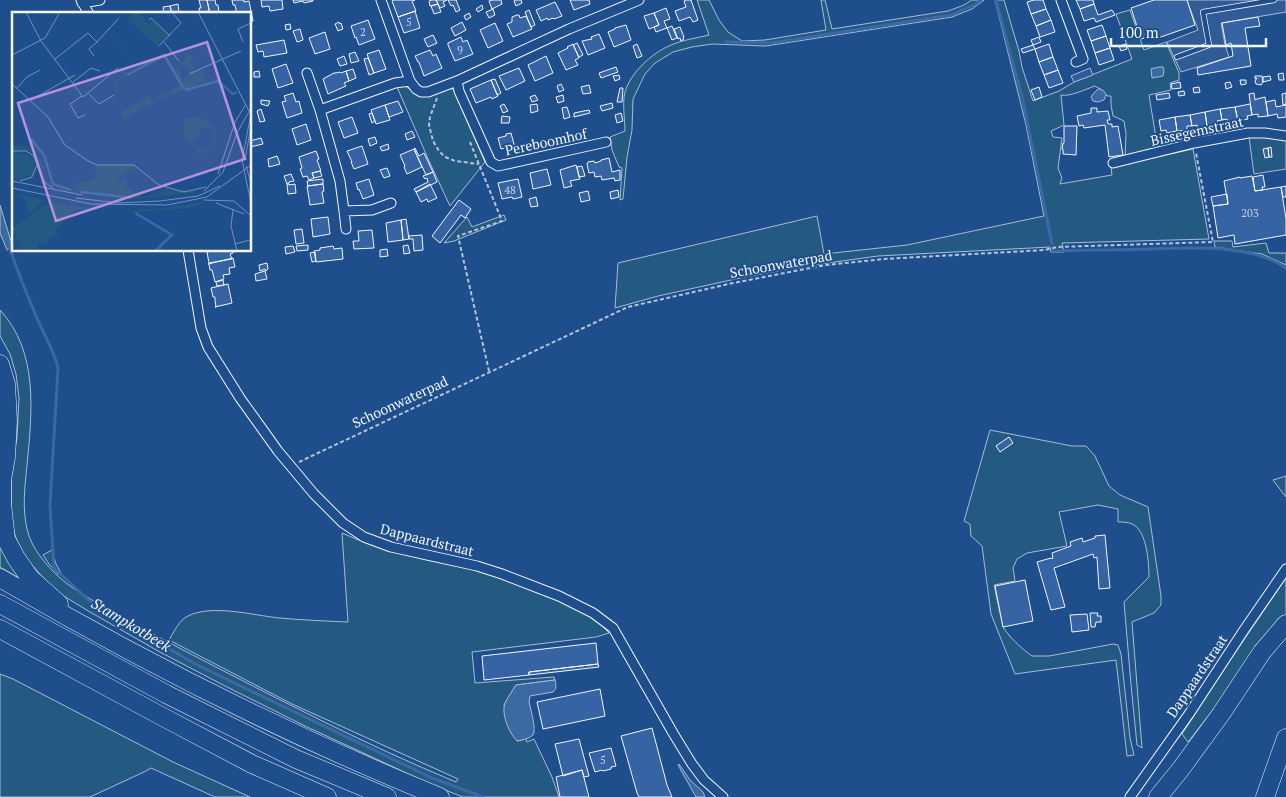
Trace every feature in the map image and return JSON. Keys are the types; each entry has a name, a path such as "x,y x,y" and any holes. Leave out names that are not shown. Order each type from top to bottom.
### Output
{"highway":[{"path":"0,364 6,384 8,420 6,457 2,480 2,504 6,538 16,558 30,578 83,626"},
{"path":"0,407 6,384"},
{"path":"0,578 156,666 278,726 440,797"},
{"path":"0,604 166,694 296,759 387,797"},
{"path":"1158,797 1221,714 1262,652 1286,624"},
{"path":"0,630 252,764 327,797"},
{"path":"1265,797 1286,738"}],"street":[{"path":"82,1 100,0"},
{"path":"381,0 410,81 421,92 428,92 457,81 569,29 639,0"},
{"path":"1061,0 1083,59 1076,62"},
{"path":"307,73 320,110 340,181 346,230"},
{"path":"320,110 395,82 410,81"},
{"name":"Pereboomhof","path":"457,81 459,90 492,162 498,166 606,142"},
{"name":"Bissegemstraat","path":"1113,163 1194,143 1248,133 1286,136"},
{"path":"344,210 372,210 391,203"},
{"name":"Dappaardstraat","path":"188,251 201,328 208,347 240,398 289,466 314,494 343,523 364,537 390,547 476,566 518,579 593,613 613,628 692,764 704,780 723,797"},
{"name":"Dappaardstraat","path":"1130,797 1189,714 1286,569"}],"lane":[{"path":"1177,57 1209,45 1203,12 1274,0"}],"path":[{"path":"444,96 436,98 430,117 429,125 433,141 445,157 454,161 480,164"},
{"path":"469,138 502,221 458,236 489,371"},
{"name":"Schoonwaterpad","path":"289,466 628,307 733,283 826,265 884,259 1045,250 1057,247 1213,242 1194,143"}],"shaded area":[{"path":"697,0 709,0 719,20 728,32 742,41 765,40 826,30 821,0 825,0 832,29 948,11 972,0 984,0 972,9 952,17 766,46 712,44 673,52 655,63 645,74 633,99 632,130 623,199 620,200 622,168 619,167 612,150 610,137 625,131 625,92 637,70 664,48 685,40 709,35"},
{"path":"995,0 1004,0 1033,101 1132,59 1116,14 1130,10 1144,50 1166,42 1179,73 1179,80 1170,83 1171,90 1149,95 1158,150 1125,158 1126,134 1124,121 1113,116 1111,96 1107,96 1105,92 1095,86 1073,94 1061,95 1064,125 1051,131 1053,137 1062,138 1058,168 1062,178 1060,184 1112,175 1111,167 1193,149 1209,239 1062,243 1064,252 1051,252 1050,247 878,256 740,278 658,296 615,308 618,263 817,216 824,254 907,245 1044,216 1026,125"},
{"path":"1187,0 1286,0 1286,12 1221,23 1229,57 1181,72 1167,42 1198,30"},
{"path":"1163,67 1163,76 1152,78 1151,69"},
{"path":"1090,68 1093,75 1074,82 1071,76"},
{"path":"405,86 427,96 449,88 453,89 485,162 450,206 397,87"},
{"path":"1098,89 1105,92 1104,100 1093,101 1091,97"},
{"path":"1249,137 1269,137 1286,140 1286,169 1254,174"},
{"path":"0,205 12,248 7,250 0,233"},
{"path":"504,215 506,220 454,241 444,243 467,217 472,227"},
{"path":"1214,241 1232,241 1233,247 1266,243 1269,253 1286,253 1286,265 1262,254 1215,247"},
{"path":"0,310 13,327 21,345 27,364 30,384 30,425 24,497 27,529 32,543 40,556 60,578 78,592 111,611 220,669 354,736 456,782 458,779 292,704 169,640 182,620 188,616 209,611 232,611 288,619 348,622 342,533 393,552 506,578 570,605 595,619 609,633 596,637 472,652 475,683 554,677 555,680 516,685 504,705 517,741 526,739 527,742 534,739 559,797 463,797 430,784 305,726 158,651 62,595 47,582 23,555 11,521 11,476 17,437 19,398 16,374 10,354 0,336"},
{"path":"990,430 1072,446 1086,446 1095,456 1109,486 1120,495 1148,507 1161,605 1154,613 1132,622 1142,748 1137,745 1124,602 1149,577 1146,549 1138,529 1130,523 1118,522 1118,509 1098,505 1059,512 1067,546 1027,553 1017,559 1013,568 1015,581 994,585 1003,627 1016,643 1032,656 1049,656 1113,644 1118,645 1121,654 1130,738 1134,755 1127,756 1116,660 1015,674 991,614 982,546 971,536 970,524 964,521"},
{"path":"1286,476 1286,497 1273,480"},
{"path":"0,527 27,583 0,567"},
{"path":"52,550 61,573 59,575 43,555"},
{"path":"1286,578 1286,618 1188,742 1182,734"},
{"path":"0,674 173,762 250,797 215,797 151,768 90,797 0,797"},
{"path":"555,680 556,688 553,692 530,696 529,701 534,732 530,737 517,741 509,728 504,712 505,703 510,694 516,685"},
{"path":"679,764 690,780 703,792 705,797 696,797"}],"building":[{"path":"199,0 207,0 210,12 200,12 199,8 201,8"},
{"path":"207,0 215,0 219,12 210,12"},
{"path":"232,0 249,1 253,21 251,22 251,12 237,12 235,5 233,5"},
{"path":"261,0 282,0 283,9 270,11 269,6 262,7"},
{"path":"293,0 313,0 313,1 294,3"},
{"path":"415,0 412,1 416,11 398,17 392,1"},
{"path":"436,0 438,4 430,6 429,1"},
{"path":"436,0 447,0 443,2 445,6 440,8"},
{"path":"448,0 456,0 460,10 456,12"},
{"path":"501,0 502,4 492,9 489,1"},
{"path":"521,0 522,3 516,6 514,1"},
{"path":"570,0 589,0 590,4 574,10"},
{"path":"691,0 698,20 693,22 690,17 679,21 675,11 686,7 684,1"},
{"path":"1043,0 1046,9 1031,14 1027,2"},
{"path":"1076,0 1093,0 1094,4 1080,9"},
{"path":"1154,0 1187,0 1195,25 1158,38 1156,34 1141,39 1131,8"},
{"path":"555,2 562,16 548,20 547,18 541,21 536,10"},
{"path":"178,4 179,12 172,12 170,6"},
{"path":"438,4 441,12 434,14 431,6"},
{"path":"1094,4 1098,15 1112,10 1115,15 1096,22 1094,18 1084,21 1080,9"},
{"path":"482,5 483,9 478,12 476,9"},
{"path":"170,6 172,12 164,12 163,7"},
{"path":"666,8 670,19 664,21 667,28 656,32 654,27 659,25 654,13"},
{"path":"493,9 495,15 489,18 486,12"},
{"path":"1046,9 1051,20 1036,26 1031,14"},
{"path":"529,10 535,25 531,27 525,12"},
{"path":"415,11 420,28 404,33 398,17"},
{"path":"469,13 471,17 466,20 464,16"},
{"path":"654,13 659,25 649,29 644,16"},
{"path":"517,15 520,18 526,16 532,29 513,37 507,24 512,22 512,17"},
{"path":"1258,17 1260,26 1245,28 1251,66 1198,75 1197,68 1233,56 1231,43 1226,45 1222,23"},
{"path":"368,20 375,39 359,45 351,26"},
{"path":"1051,20 1055,32 1040,37 1036,26"},
{"path":"339,22 343,29 338,31 335,24"},
{"path":"462,22 466,30 455,36 451,28"},
{"path":"495,23 503,41 488,48 480,30"},
{"path":"290,24 291,29 286,30 285,25"},
{"path":"626,25 631,40 614,47 608,32"},
{"path":"1102,25 1106,36 1091,41 1087,30"},
{"path":"672,26 677,38 672,40 667,28"},
{"path":"680,27 684,37 681,41 680,38 678,39 674,29"},
{"path":"300,29 303,40 297,42 293,31"},
{"path":"325,32 330,49 315,54 309,38"},
{"path":"599,34 605,48 588,55 582,41 592,39 591,37"},
{"path":"433,35 437,43 428,47 424,39"},
{"path":"1106,36 1110,48 1095,53 1091,41"},
{"path":"461,37 463,42 467,40 473,54 455,61 448,43"},
{"path":"1039,37 1041,42 1033,45 1031,40"},
{"path":"284,40 287,53 264,57 263,51 258,52 256,45"},
{"path":"577,43 583,55 579,57 573,45"},
{"path":"573,44 579,58 575,60 578,65 566,70 558,53"},
{"path":"637,44 642,56 637,58 633,46"},
{"path":"1049,44 1053,57 1039,62 1035,49"},
{"path":"1126,44 1127,49 1121,51 1119,46"},
{"path":"1033,45 1035,49 1023,53 1021,49"},
{"path":"1110,48 1114,60 1099,65 1095,53"},
{"path":"379,50 386,69 374,73 367,54"},
{"path":"430,50 433,56 436,54 442,68 424,76 415,56"},
{"path":"355,52 359,61 351,63 349,54"},
{"path":"344,56 347,64 340,66 337,59"},
{"path":"546,56 553,73 535,81 528,65"},
{"path":"1053,57 1058,70 1044,75 1039,62"},
{"path":"368,58 374,73 369,75 364,59"},
{"path":"286,64 293,83 278,88 272,69"},
{"path":"616,67 618,72 601,78 599,73"},
{"path":"519,68 525,81 506,90 499,76"},
{"path":"353,69 356,78 349,81 346,71"},
{"path":"1058,70 1063,83 1049,88 1044,75"},
{"path":"259,71 260,77 254,77 254,72"},
{"path":"346,71 349,81 344,83 346,86 328,94 323,79 334,73"},
{"path":"1283,73 1284,80 1279,80 1278,74"},
{"path":"619,75 620,79 615,81 613,76"},
{"path":"1255,76 1262,76 1263,82 1261,85 1256,84 1257,78 1255,79"},
{"path":"1270,76 1271,80 1263,82 1263,77"},
{"path":"495,79 501,93 497,95 491,80"},
{"path":"491,80 498,96 476,103 470,89"},
{"path":"1240,80 1246,80 1246,84 1241,85"},
{"path":"1180,82 1181,88 1172,89 1171,84"},
{"path":"1230,82 1232,87 1226,89 1225,83"},
{"path":"561,84 564,90 559,92 557,86"},
{"path":"589,85 591,93 583,94 581,87"},
{"path":"1039,87 1042,97 1035,100 1031,90"},
{"path":"1199,87 1200,92 1194,93 1193,88"},
{"path":"620,88 623,88 622,102 617,102"},
{"path":"1184,91 1185,95 1179,96 1178,92"},
{"path":"293,93 296,102 299,101 302,113 287,118 282,102 286,101 284,96"},
{"path":"1169,93 1170,98 1157,100 1156,95"},
{"path":"1254,93 1255,100 1265,97 1268,116 1258,117 1258,114 1252,115 1249,94"},
{"path":"1286,93 1286,104 1283,105 1282,94"},
{"path":"535,95 538,100 532,102 530,97"},
{"path":"563,95 564,101 558,103 556,97"},
{"path":"261,100 270,101 268,106 261,104"},
{"path":"1275,100 1276,107 1286,105 1286,117 1278,118 1277,114 1268,116 1266,102"},
{"path":"398,101 403,112 389,117 385,105"},
{"path":"612,103 613,108 602,111 600,106"},
{"path":"504,104 508,111 503,113 500,106"},
{"path":"537,104 538,111 531,113 530,105"},
{"path":"1250,104 1252,115 1247,116 1248,119 1238,121 1235,107"},
{"path":"385,105 390,120 376,124 371,110"},
{"path":"567,107 570,117 564,119 562,108"},
{"path":"1235,107 1238,121 1228,123 1227,119 1222,120 1220,109"},
{"path":"1091,108 1097,108 1097,112 1108,111 1110,120 1107,120 1108,124 1112,124 1112,127 1118,126 1123,155 1109,157 1105,125 1084,128 1083,125 1079,126 1077,116 1091,113"},
{"path":"261,109 265,121 260,122 257,111"},
{"path":"1220,109 1222,120 1217,121 1217,124 1207,126 1205,112"},
{"path":"589,110 590,113 574,117 574,113"},
{"path":"1205,112 1207,126 1197,128 1197,125 1192,126 1190,115"},
{"path":"372,113 375,121 372,123 369,114"},
{"path":"621,113 623,121 617,123 615,115"},
{"path":"1190,115 1192,126 1187,126 1187,130 1177,131 1175,117"},
{"path":"502,116 510,117 509,123 501,123"},
{"path":"352,117 358,133 344,138 338,122"},
{"path":"1175,117 1177,131 1167,133 1166,130 1161,131 1159,120"},
{"path":"306,124 311,140 297,145 292,129"},
{"path":"1064,126 1077,126 1076,155 1063,154"},
{"path":"412,131 415,137 407,140 405,134"},
{"path":"511,133 515,148 501,149 498,138"},
{"path":"375,137 377,143 370,146 368,139"},
{"path":"261,138 263,144 251,147 251,141"},
{"path":"388,144 389,149 382,151 380,147"},
{"path":"362,146 368,164 354,169 347,151"},
{"path":"1271,147 1272,157 1269,157 1268,148"},
{"path":"415,148 419,156 424,153 433,172 426,175"},
{"path":"1268,148 1269,157 1265,158 1263,149"},
{"path":"414,149 422,167 407,174 400,155"},
{"path":"316,151 321,171 312,173 314,178 309,180 307,176 303,177 299,157"},
{"path":"277,156 280,164 269,167 268,159"},
{"path":"609,158 612,172 620,170 620,180 615,181 614,178 602,180 601,176 595,177 594,172 589,173 588,162 594,161 595,163"},
{"path":"576,165 580,179 570,181 572,186 564,188 560,170"},
{"path":"582,166 585,176 579,177 577,167"},
{"path":"387,168 390,176 384,178 380,170"},
{"path":"547,169 551,185 533,189 530,173"},
{"path":"320,171 322,176 314,178 312,173"},
{"path":"433,172 437,182 416,192 414,189 428,182 427,178 425,179 423,176"},
{"path":"291,174 294,181 287,184 284,176"},
{"path":"1263,175 1265,187 1262,187 1263,190 1255,191 1253,177"},
{"path":"1252,176 1255,191 1281,187 1286,219 1286,235 1235,244 1234,235 1218,238 1213,206 1228,204 1224,181"},
{"path":"323,179 323,184 308,186 307,181"},
{"path":"369,179 374,195 363,199 356,183"},
{"path":"518,179 522,197 502,199 498,183"},
{"path":"287,184 295,184 296,193 288,194"},
{"path":"323,184 324,203 310,205 307,186"},
{"path":"430,184 437,198 428,202 427,199 421,202 416,192"},
{"path":"1286,186 1286,197 1283,197 1281,187"},
{"path":"618,190 619,197 611,199 610,192"},
{"path":"588,191 590,200 581,202 579,193"},
{"path":"1227,194 1228,204 1213,206 1211,197"},
{"path":"536,197 538,206 531,207 529,199"},
{"path":"459,200 471,209 465,218 461,215 440,243 432,236"},
{"path":"328,217 330,234 313,237 311,219"},
{"path":"406,219 409,239 403,240 401,220"},
{"path":"401,220 403,240 388,242 386,223"},
{"path":"302,229 304,243 296,244 294,230"},
{"path":"372,230 374,248 354,249 353,241 359,241 358,231"},
{"path":"422,235 423,250 414,251 413,239 409,239 409,236"},
{"path":"308,245 308,250 297,251 296,246"},
{"path":"408,245 410,253 404,254 403,246"},
{"path":"293,246 295,252 286,254 285,247"},
{"path":"333,246 334,249 342,248 343,259 316,262 314,251"},
{"path":"387,249 388,256 380,257 380,250"},
{"path":"233,251 233,253 230,254 232,259 209,263 207,252"},
{"path":"315,252 316,261 312,262 310,253"},
{"path":"233,258 235,267 229,268 230,274 223,275 224,279 215,282 212,270 210,270 208,264"},
{"path":"267,263 268,269 260,271 259,265"},
{"path":"265,271 267,279 256,281 255,274"},
{"path":"223,280 224,285 217,286 216,282"},
{"path":"228,284 232,303 216,307 215,297 213,297 211,288"},
{"path":"1009,437 1013,443 1000,452 996,446"},
{"path":"1105,535 1110,588 1099,589 1097,557 1094,558 1093,554 1054,568 1065,607 1051,610 1037,562 1052,559 1052,553 1071,546 1070,542 1082,538 1083,542 1095,538 1095,536"},
{"path":"1025,580 1033,621 1003,627 995,586"},
{"path":"1090,613 1098,613 1097,616 1101,616 1101,622 1096,622 1095,627 1091,627"},
{"path":"1087,614 1089,630 1072,632 1070,615"},
{"path":"596,643 598,664 529,672 529,675 484,680 482,656"},
{"path":"598,664 599,667 529,675 529,672"},
{"path":"600,689 605,716 543,729 537,702"},
{"path":"652,728 672,797 639,797 637,793 621,736"},
{"path":"579,739 589,776 584,777 582,770 563,776 555,744"},
{"path":"611,748 616,766 611,767 611,769 595,772 589,753"},
{"path":"582,770 589,797 560,797 556,777"}],"waterway":[{"path":"726,42 771,43 951,15 981,0"},
{"path":"996,0 1023,101 1052,244"},
{"name":"Stampkotbeek","path":"9,246 58,368 50,505 54,568 94,605 197,665 432,778 483,797"},
{"path":"1053,251 1219,249 1255,254 1286,268"}]}
